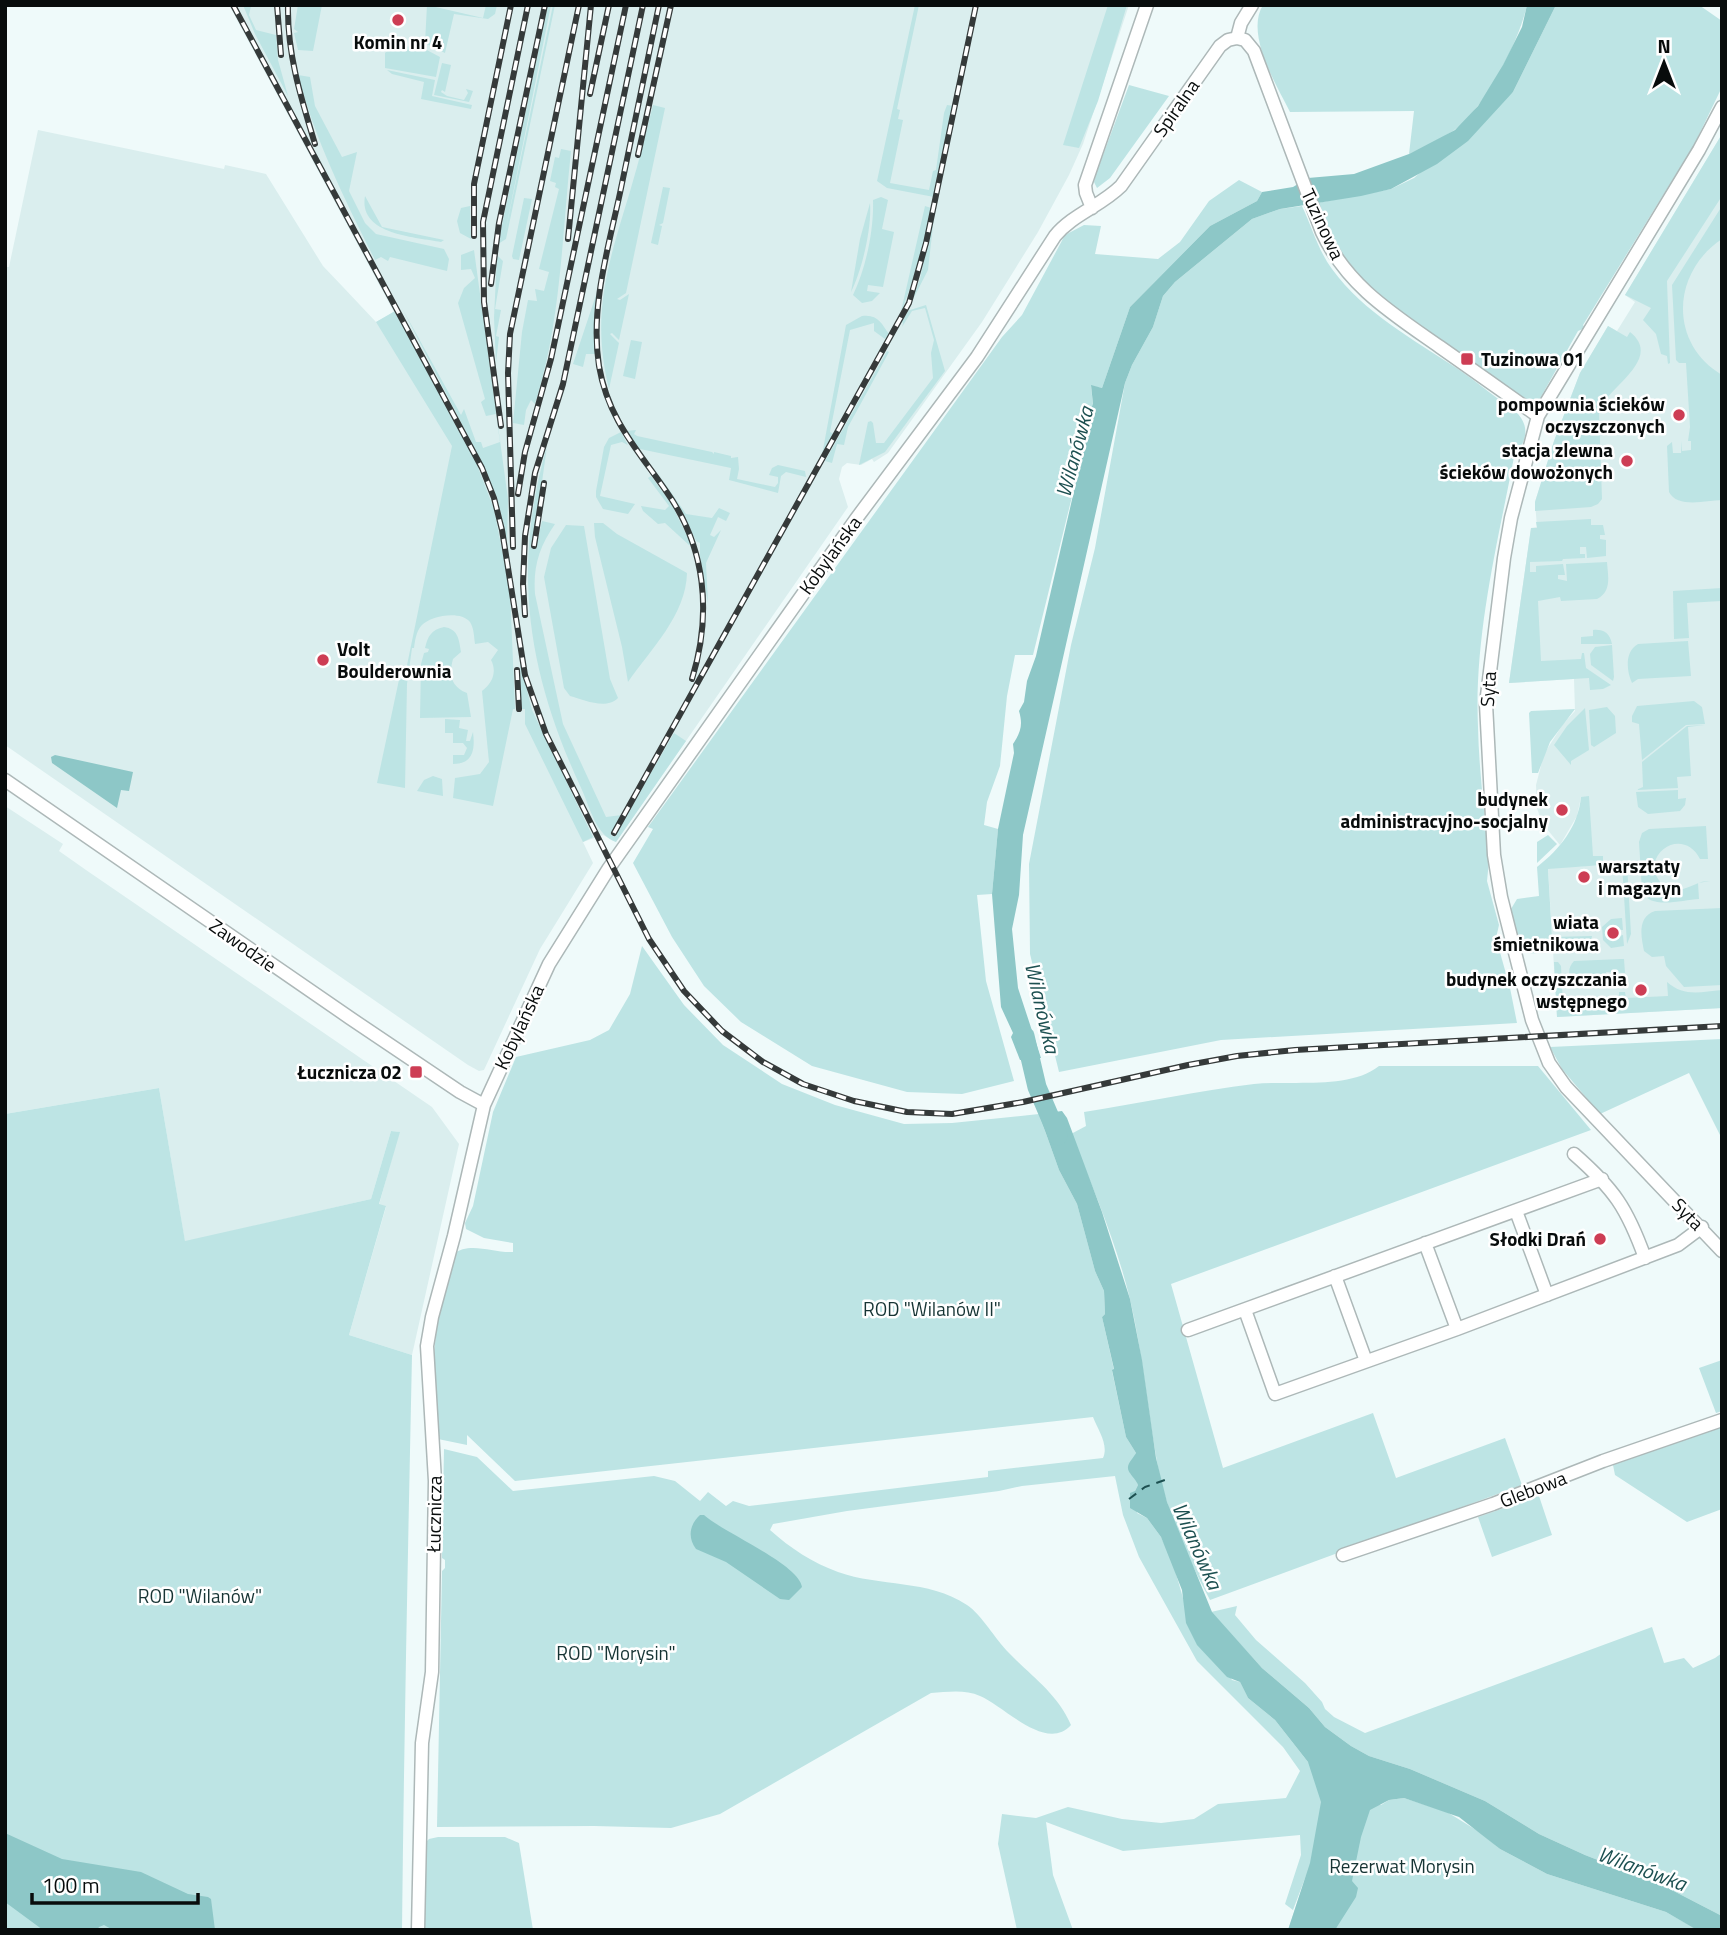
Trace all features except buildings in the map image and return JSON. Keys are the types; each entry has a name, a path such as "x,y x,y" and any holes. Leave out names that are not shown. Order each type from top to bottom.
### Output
{"street":[{"path":"1092,208 1085,185 1147,5"},
{"name":"Spiralna","path":"1092,208 1121,186 1220,46 1237,38 1241,23 1252,5"},
{"name":"Tuzinowa","path":"1237,38 1245,40 1254,51 1313,210 1333,253 1364,292 1538,416"},
{"name":"Syta","path":"1722,107 1538,416 1511,518 1488,678 1487,729 1497,876 1532,1020 1549,1063 1566,1087 1722,1251"},
{"name":"Kobylańska","path":"485,1105 549,964 609,868 856,519 977,357 1055,236 1070,221 1092,208"},
{"name":"Zawodzie","path":"5,780 369,1031 466,1096 485,1105"},
{"name":"Łucznicza","path":"418,1930 422,1743 432,1660 435,1481 427,1346 485,1105"},
{"path":"1574,1154 1602,1179 1626,1210 1645,1258"},
{"path":"1188,1330 1602,1179"},
{"path":"1516,1210 1547,1295"},
{"path":"1245,1310 1275,1394 1645,1258 1678,1245 1702,1227"},
{"path":"1426,1243 1457,1329"},
{"path":"1335,1276 1366,1361"},
{"name":"Glebowa","path":"1343,1555 1493,1504 1603,1461 1722,1420"}],"shaded area":[{"path":"229,5 1129,5 1083,144 1038,232 982,322 888,453 874,462 872,459 861,465 847,463 842,467 839,479 848,507 616,842 603,835 583,842 593,863 540,949 484,1070 479,1071 468,1065 5,745 5,267 9,267 38,130 224,169 225,165 266,174 323,266 376,322 394,312"},
{"path":"1527,5 1556,5 1513,92 1468,141 1437,164 1391,189 1280,209 1252,219 1175,282 1163,296 1153,327 1125,383 1023,835 1019,895 1012,929 1018,988 1041,1058 1020,1060 1011,1037 1013,1033 1001,1007 992,894 998,829 1014,753 1013,744 1020,728 1019,711 1024,702 1027,681 1036,656 1083,452 1084,427 1093,404 1091,385 1102,388 1130,307 1210,226 1257,201 1262,192 1293,187 1308,178 1354,174 1409,154 1455,130 1478,106 1503,65 1522,27"},
{"path":"1722,134 1722,1008 1557,1017 1548,868 1603,865 1603,857 1593,857 1581,797 1577,816 1560,845 1542,823 1537,808 1536,785 1544,754 1563,724 1575,711 1574,679 1509,683 1531,528 1537,527 1535,502 1554,441 1580,373 1608,326 1617,331 1635,302 1625,295"},
{"path":"55,755 133,772 129,791 121,790 117,808 52,763 51,757"},
{"path":"5,806 63,844 59,851 432,1107 459,1144 412,1355 349,1335 386,1207 379,1205 399,1132 391,1131 371,1199 185,1242 159,1088 5,1114"},
{"path":"1062,1111 1102,1212 1130,1299 1156,1458 1167,1502 1212,1612 1262,1668 1309,1708 1325,1727 1351,1746 1369,1756 1410,1769 1485,1801 1539,1834 1662,1885 1722,1916 1722,1930 1697,1930 1666,1912 1547,1874 1500,1849 1459,1817 1404,1798 1389,1800 1370,1810 1352,1881 1358,1888 1356,1897 1335,1930 1288,1930 1310,1863 1321,1802 1308,1762 1275,1720 1248,1698 1240,1682 1227,1677 1197,1645 1186,1623 1182,1590 1161,1537 1147,1518 1130,1508 1130,1493 1135,1491 1138,1485 1128,1467 1136,1453 1126,1437 1112,1370 1114,1369 1102,1317 1105,1314 1104,1291 1095,1271 1077,1204 1059,1170 1039,1114"},
{"path":"700,1515 775,1559 798,1578 802,1587 789,1600 780,1599 726,1562 696,1549 691,1540 691,1531"},
{"path":"5,1833 62,1859 141,1872 188,1894 208,1897 211,1899 215,1930 113,1930 104,1925 97,1930 43,1930 5,1902"}],"green space":[{"path":"243,5 251,6 249,15 256,30 276,35 278,60 288,96 255,34"},
{"path":"298,5 322,5 313,51 298,50 294,33 298,32 294,29"},
{"path":"427,5 483,18 486,5 497,5 495,14 488,19 454,14 445,53 425,43"},
{"path":"548,5 551,5 504,238 555,5 506,239 498,244"},
{"path":"915,5 919,5 897,109 900,110 898,119 903,120 890,183 929,190 933,171 936,170 944,113 947,105 954,106 934,197 887,188 877,181"},
{"path":"1108,5 1127,5 1098,101 1079,148 1063,145"},
{"path":"1263,5 1527,5 1508,56 1477,108 1453,131 1409,154 1414,111 1290,112 1264,59 1260,44 1258,17"},
{"path":"1556,5 1699,5 1722,21 1722,87 1694,145 1583,325 1585,328 1578,331 1538,402 1530,403 1383,299 1354,274 1333,246 1317,203 1391,189 1414,178 1513,92"},
{"path":"394,45 423,48 440,57 436,77 385,68 385,53"},
{"path":"442,63 451,65 445,92 441,92 464,100 468,93 466,89 473,91 469,102 434,95"},
{"path":"387,70 435,80 432,96 472,105 471,109 421,99 424,82 392,74"},
{"path":"298,75 310,77 315,106 342,157 357,152 349,191 365,223 376,234 444,249 449,259 447,271 390,257 388,261 381,257 375,260 322,146"},
{"path":"1129,85 1169,96 1110,178 1097,188 1094,182 1096,174"},
{"path":"653,105 665,108 626,293 617,299 629,294 619,340 610,334 619,343 609,389 601,336 605,287"},
{"path":"1722,134 1722,196 1667,281 1668,364 1667,356 1661,354 1656,334 1643,320 1651,308 1625,295"},
{"path":"561,149 571,151 555,311 544,373 535,404 531,400 526,410 524,425 513,423 522,332 528,300 537,301 535,289 544,291 549,272 539,269 559,189 555,187 556,183 550,181 555,157 559,158"},
{"path":"1239,180 1262,192 1257,201 1210,226 1130,307 1102,388 1091,386 1093,405 1084,427 1083,452 1033,655 1015,655 1007,696 1000,766 987,802 984,825 998,829 992,894 977,895 986,981 1014,1081 962,1094 907,1092 812,1066 741,1022 704,986 672,937 633,863 653,829 648,827 1002,337 1022,315 1065,235 1084,225 1101,226 1095,254 1158,259 1180,242 1209,201"},
{"path":"663,187 670,188 663,223 659,225 662,226 658,245 651,243"},
{"path":"365,196 382,227 444,240 441,242 404,236 379,226 370,219 365,209"},
{"path":"881,197 888,200 882,229 894,232 883,287 868,285 867,291 880,293 872,301 862,303 853,295 868,249 873,200"},
{"path":"524,198 532,199 519,260 513,259 512,256"},
{"path":"870,203 865,249 851,292 860,239"},
{"path":"470,206 471,239 460,233 457,221 461,208"},
{"path":"925,206 931,208 919,263 900,316"},
{"path":"1302,206 1327,262 1359,299 1390,324 1488,391 1518,414 1524,425 1524,441 1514,457 1488,591 1478,693 1480,761 1489,861 1487,881 1499,925 1496,938 1517,1023 1221,1040 1059,1072 1030,954 1029,864 1071,645 1095,548 1125,383 1153,327 1163,296 1175,282 1252,219 1280,209"},
{"path":"1722,206 1722,239 1705,253 1693,270 1683,307 1685,327 1692,345 1704,361 1722,375 1722,500 1685,502 1673,497 1669,492 1667,446 1672,442 1673,453 1681,453 1682,441 1682,451 1691,450 1691,441 1688,441 1690,427 1686,363 1676,360 1672,285"},
{"path":"935,208 928,270 907,311 926,305 945,371 885,452 859,465 868,422 873,423 876,443 884,443 933,378 931,353 934,340 925,308 912,311 902,327 901,321 920,279"},
{"path":"474,250 508,499 507,543 501,513 487,473 402,308 461,415 464,409 476,442 481,442 483,448 500,442 496,414 486,416 481,402 485,399 458,303 464,288 475,278 471,269 461,270 461,255"},
{"path":"497,255 503,261 495,309 501,310 496,336 499,337 496,363 494,318"},
{"path":"599,286 595,318 595,354 586,354 583,367 573,364"},
{"path":"395,311 474,457 494,509 510,591 515,709 493,806 453,798 455,778 480,774 489,762 482,691 493,677 491,660 498,650 488,642 475,644 470,622 459,616 431,619 418,631 412,648 407,684 405,788 377,783 400,675 405,675 452,446 376,322"},
{"path":"862,316 875,318 889,334 885,339 874,331 874,323 850,330 830,432 834,434 822,455 846,325"},
{"path":"1608,326 1627,337 1630,332 1639,342 1641,352 1630,373 1599,411 1602,499 1591,507 1535,511 1535,502 1554,441 1580,373"},
{"path":"631,340 642,342 635,379 623,376"},
{"path":"887,351 889,352 848,427 844,445 837,444 832,463 825,461"},
{"path":"636,430 634,434 637,436 731,458 738,457 737,479 775,487 778,477 769,475 772,468 778,465 805,471 806,477 786,472 781,476 778,493 729,480 731,468 640,449 639,452 626,431"},
{"path":"621,432 628,445 622,442 611,445 600,496 635,504 628,514 603,509 596,497 604,447 609,438"},
{"path":"547,446 533,547 536,547 542,521 555,524 538,558 535,594 563,724 606,817 622,815 611,835 614,837 674,733 686,741 616,842 603,833 591,813 549,705 538,663 528,579 536,492"},
{"path":"657,472 686,514 712,518 719,508 730,513 726,521 718,517 710,535 714,537 721,530 706,563 708,603 700,543 696,541 679,506"},
{"path":"651,476 671,503 691,544 665,523 658,524 643,511 641,506 665,510 669,506 648,478"},
{"path":"1591,519 1591,525 1603,525 1605,535 1600,535 1600,539 1606,540 1606,556 1587,558 1586,547 1580,547 1580,554 1585,554 1585,558 1530,562 1530,572 1536,572 1536,566 1563,564 1565,575 1558,575 1558,579 1567,581 1566,564 1607,562 1607,588 1597,599 1561,601 1560,597 1538,601 1541,661 1581,659 1584,653 1586,668 1611,685 1590,690 1589,678 1509,683 1531,528 1537,528 1536,522"},
{"path":"594,523 603,523 617,534 687,573 681,603 674,617 628,682 595,537"},
{"path":"566,525 584,526 610,679 618,698 613,702 601,704 570,696 564,688 544,577 551,548"},
{"path":"1722,588 1721,601 1687,603 1689,638 1674,639 1673,591"},
{"path":"444,627 455,632 458,639 461,652 453,659 451,675 457,687 467,693 471,717 420,718 421,664 424,653 429,649 425,648 427,640 436,630"},
{"path":"1593,630 1605,632 1612,644 1581,644 1581,637 1593,636"},
{"path":"1688,641 1691,676 1638,679 1632,683 1628,661 1631,651 1638,644"},
{"path":"1612,645 1613,681 1591,665 1590,654 1595,647"},
{"path":"520,662 532,710 593,837 583,842 525,724 525,709 521,709"},
{"path":"1694,701 1702,707 1705,724 1686,725 1642,760 1639,724 1632,722 1637,706"},
{"path":"1607,707 1615,716 1616,733 1594,747 1591,745 1589,710"},
{"path":"1585,708 1589,750 1571,761 1571,765 1554,745 1567,726"},
{"path":"1575,709 1550,742 1538,773 1532,773 1529,713"},
{"path":"445,719 460,720 459,728 468,730 466,741 470,741 473,732 472,754 465,761 453,764 453,755 464,755 467,748 463,743 453,743 453,733 445,733"},
{"path":"1705,725 1688,727 1691,776 1677,777 1678,788 1636,790 1643,787 1642,762 1687,726"},
{"path":"433,776 442,779 443,796 417,791 424,780"},
{"path":"1678,790 1678,799 1686,798 1680,811 1648,814 1638,807 1636,792"},
{"path":"1589,796 1593,856 1603,856 1603,865 1548,869 1552,937 1592,936 1590,943 1588,947 1577,951 1526,953 1519,947 1511,909 1517,899 1539,896 1537,867 1553,853 1572,828 1581,797"},
{"path":"1706,826 1708,859 1700,859 1689,847 1676,844 1663,850 1654,864 1656,875 1667,888 1677,890 1698,883 1699,899 1667,903 1646,897 1642,891 1639,842 1642,833 1649,829"},
{"path":"1548,835 1557,844 1537,863 1537,842"},
{"path":"1622,864 1627,864 1631,934 1627,944"},
{"path":"1722,908 1722,985 1684,987 1666,966 1664,956 1652,957 1644,951 1642,928 1649,914 1655,911"},
{"path":"1622,918 1623,930 1608,930 1609,939 1623,935 1624,946 1611,948 1603,940 1602,927 1611,919"},
{"path":"642,946 684,1005 723,1045 782,1084 835,1105 904,1124 952,1123 1039,1114 1059,1170 1077,1204 1095,1271 1104,1291 1105,1314 1102,1317 1114,1370 1112,1371 1126,1437 1136,1453 1130,1473 1136,1478 1138,1485 1135,1491 1137,1513 1147,1518 1161,1537 1172,1560 1183,1598 1232,1680 1240,1682 1248,1698 1275,1720 1308,1762 1381,1805 1389,1800 1404,1798 1447,1812 1481,1833 1500,1849 1547,1874 1666,1912 1698,1930 1288,1930 1307,1873 1293,1910 1285,1904 1301,1855 1300,1835 1123,1851 1046,1822 1053,1875 1073,1930 1017,1930 998,1844 1002,1814 1036,1818 1068,1807 1122,1819 1161,1823 1194,1819 1218,1804 1286,1798 1300,1771 1283,1747 1197,1661 1139,1557 1123,1515 1115,1476 1022,1486 847,1511 773,1524 770,1530 802,1554 838,1572 936,1591 967,1605 1059,1704 1071,1725 1061,1732 1049,1734 1037,1731 989,1701 968,1692 931,1693 720,1814 671,1828 437,1827 442,1571 445,1568 445,1560 442,1558 444,1449 477,1457 513,1491 654,1476 675,1481 700,1501 708,1492 726,1506 733,1501 749,1506 988,1477 988,1471 1103,1458 1105,1448 1093,1417 515,1481 467,1435 467,1445 438,1439 434,1353 437,1325 453,1254 467,1248 513,1252 513,1243 484,1238 466,1229 465,1223 473,1206 493,1112 516,1057 590,1040 609,1030 630,994"},
{"path":"1624,959 1625,973 1606,972 1607,979 1625,976 1622,981 1579,983 1574,982 1569,974 1574,961"},
{"path":"1554,962 1561,966 1563,1005 1602,1003 1609,999 1619,999 1619,992 1625,992 1626,998 1668,996 1667,982 1686,992 1722,990 1722,1008 1557,1017"},
{"path":"1722,1039 1722,1139 1689,1073 1600,1114 1562,1069 1550,1047"},
{"path":"1379,1066 1538,1066 1591,1130 1171,1284 1223,1468 1373,1413 1396,1478 1505,1438 1522,1485 1210,1600 1184,1548 1164,1494 1130,1299 1111,1236 1071,1134 1086,1126 1084,1112 1254,1084 1336,1081 1367,1074"},
{"name":"ROD \"Wilanów\"","path":"159,1088 185,1241 371,1199 391,1131 400,1132 379,1204 386,1206 349,1335 412,1355 402,1930 5,1930 5,1114"},
{"path":"1722,1360 1722,1411 1716,1413 1699,1368"},
{"path":"1722,1425 1722,1509 1687,1522 1615,1475 1613,1465"},
{"path":"1539,1496 1552,1535 1492,1557 1478,1517"},
{"path":"1237,1606 1235,1615 1256,1640 1305,1683 1325,1709 1334,1717 1365,1733 1652,1627 1664,1663 1684,1658 1693,1668 1722,1653 1722,1916 1662,1885 1539,1834 1485,1801 1410,1769 1369,1756 1351,1746 1325,1727 1309,1708 1262,1668 1211,1612"},
{"path":"438,1837 505,1837 519,1843 533,1930 423,1930 425,1843"}],"waterway":[{"name":"Wilanówka","path":"1025,1036 1037,1087 1058,1136"}],"ferry route":[{"path":"1129,1499 1145,1487 1165,1480"}],"railway":[{"path":"233,5 482,468 494,498 502,530 525,675 546,734 649,939 684,991 722,1031 763,1062 803,1084 854,1101 907,1112 952,1114 1023,1102 1237,1056 1295,1050 1722,1026"},
{"path":"277,5 281,55"},
{"path":"288,5 292,58 315,144"},
{"path":"474,236 474,184 511,5"},
{"path":"501,426 484,302 483,222 528,5"},
{"path":"491,284 499,223 545,5"},
{"path":"513,547 508,373 510,334 579,5"},
{"path":"568,239 591,5"},
{"path":"590,94 609,5"},
{"path":"518,494 525,452 551,359 626,5"},
{"path":"525,615 525,536 535,473 563,384 643,5"},
{"path":"659,5 602,279 597,344 599,366 609,402 625,433 679,512 697,558 703,606 702,630 692,679"},
{"path":"638,155 671,5"},
{"path":"614,833 909,303 926,243 976,5"},
{"path":"534,546 544,483"},
{"path":"517,670 519,709"}],"place":[{"name":"Komin nr 4","path":"398,20"},
{"name":"Tuzinowa 01","path":"1467,359"},
{"name":"pompownia ścieków oczyszczonych","path":"1679,415"},
{"name":"stacja zlewna ścieków dowożonych","path":"1627,461"},
{"name":"Volt Boulderownia","path":"323,660"},
{"name":"budynek administracyjno-socjalny","path":"1562,810"},
{"name":"warsztaty i magazyn","path":"1584,877"},
{"name":"wiata śmietnikowa","path":"1613,933"},
{"name":"budynek oczyszczania wstępnego","path":"1641,990"},
{"name":"Łucznicza 02","path":"416,1072"},
{"name":"Słodki Drań","path":"1600,1239"}],"park label":[{"name":"ROD \"Wilanów II\"","path":"932,1309"},
{"name":"ROD \"Morysin\"","path":"616,1653"},
{"name":"Rezerwat Morysin","path":"1402,1866"}]}
